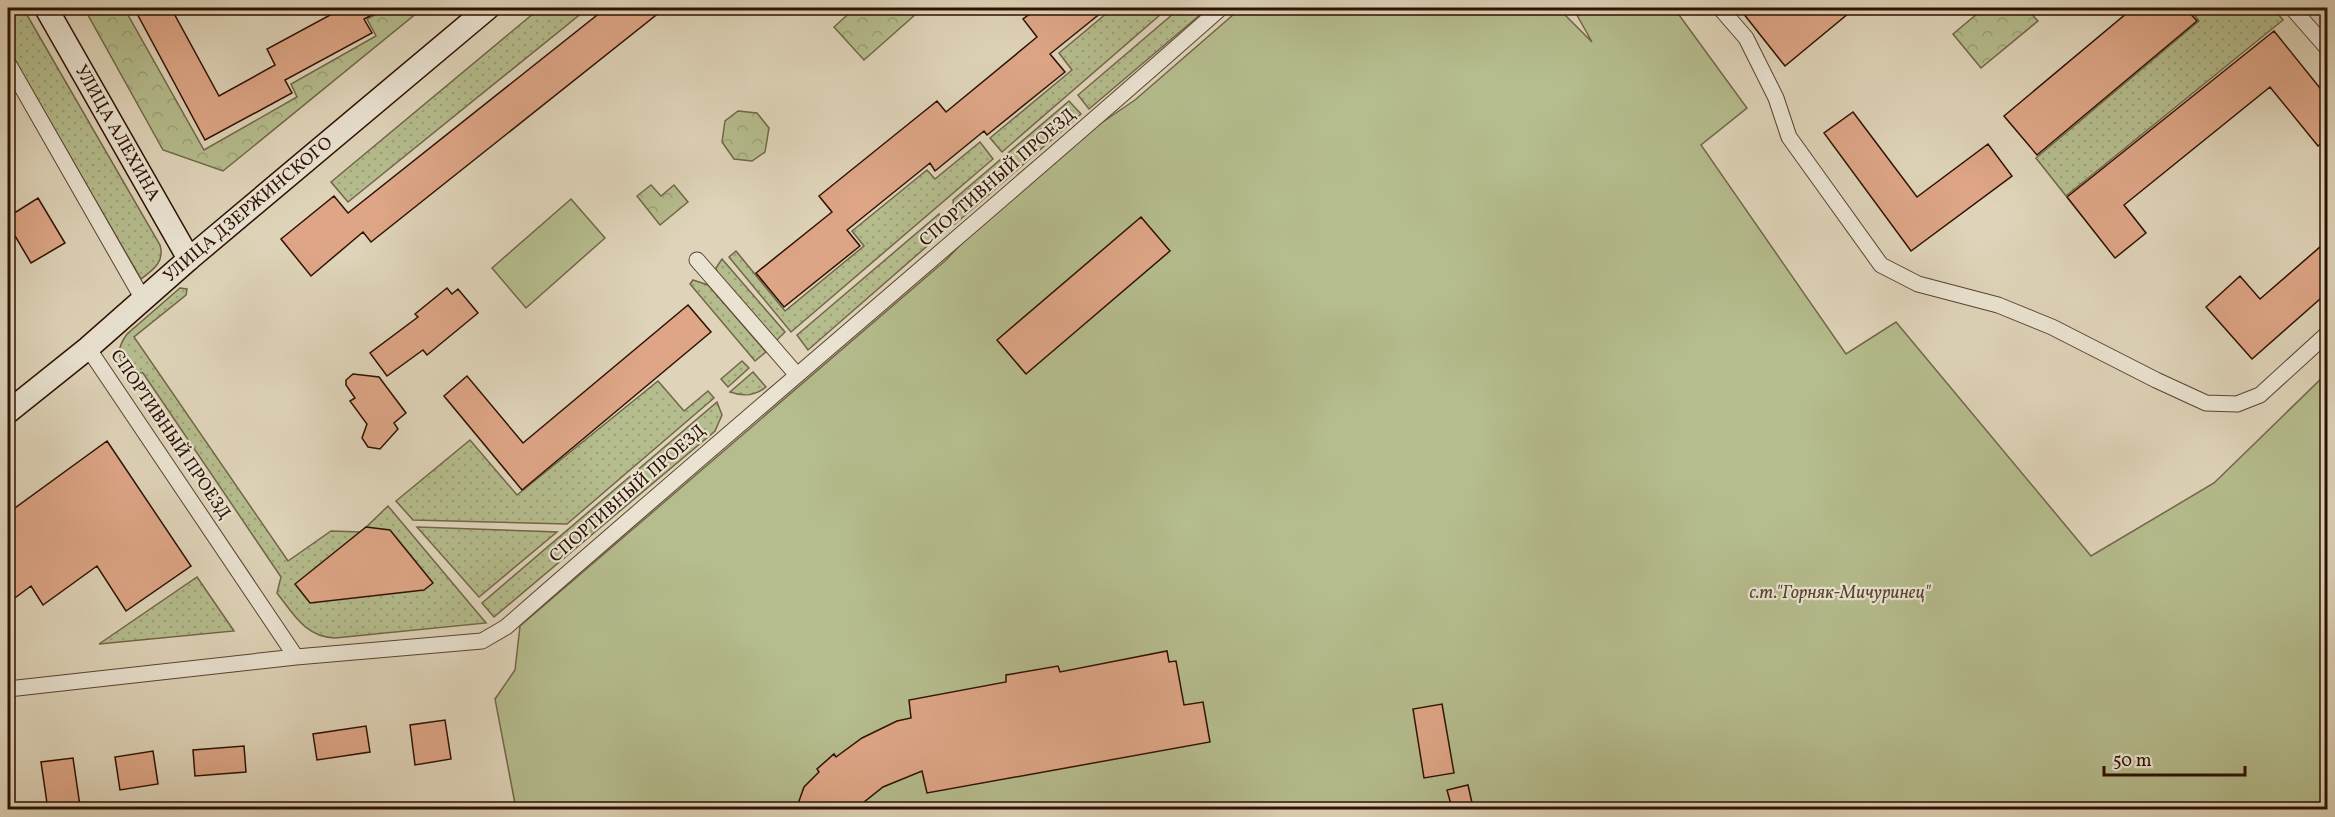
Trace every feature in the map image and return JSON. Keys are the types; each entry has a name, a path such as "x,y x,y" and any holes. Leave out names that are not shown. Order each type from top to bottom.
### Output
{"main road":[{"name":"УЛИЦА АЛЕХИНА","path":"45,8 189,259"},
{"name":"УЛИЦА ДЗЕРЖИНСКОГО","path":"8,412 144,301 189,259 488,8"}],"street":[{"name":"СПОРТИВНЫЙ ПРОЕЗД","path":"88,348 296,657 482,641 506,627 1221,8"},
{"path":"1720,8 1746,38 1776,98 1788,137 1881,265 1918,284 1998,305 2052,327 2206,403 2237,405 2260,395 2328,333"},
{"path":"2292,8 2328,49"},
{"path":"8,63 144,301"},
{"path":"697,260 797,375"},
{"path":"8,688 296,657"}],"green space":[{"path":"8,8 23,8 160,245 159,261 154,269 141,279 8,49"},
{"path":"103,8 124,8 204,150 297,97 291,84 376,36 367,19 388,8 423,8 223,171 163,150 88,15"},
{"path":"540,8 588,8 348,202 331,182"},
{"path":"855,8 911,8 916,14 864,60 834,27"},
{"path":"1113,8 1168,8 1002,152 990,138 1072,70 1059,53"},
{"path":"1180,8 1208,8 1089,109 1078,95"},
{"name":"с.т.\"Горняк-Мичуринец\"","path":"1241,8 1558,8 1592,42 1573,8 1674,8 1747,108 1701,145 1846,354 1896,322 2091,556 2214,483 2327,373 2327,809 516,809 495,699 515,670 520,626 946,260 965,240 1088,132 1135,100"},
{"path":"1984,8 2026,8 2038,21 1981,68 1953,34"},
{"path":"2189,8 2273,8 2283,20 2066,196 2036,158 2199,21"},
{"path":"1069,101 1081,114 955,224 953,200"},
{"path":"738,111 757,113 769,128 765,152 752,161 734,159 722,142 725,121"},
{"path":"980,142 993,159 791,332 729,257 736,251 785,311 864,246 852,231 927,170 935,179"},
{"path":"651,185 661,196 674,185 688,202 660,225 637,196"},
{"path":"571,199 605,238 526,308 492,268"},
{"path":"939,214 941,234 808,350 797,335"},
{"path":"722,259 785,332 775,342 718,278 716,268"},
{"path":"693,280 708,285 766,352 755,361 690,284"},
{"path":"180,288 187,289 186,295 134,337 288,561 331,531 361,532 388,506 486,623 335,638 316,634 295,617 277,593 281,577 143,373 126,372 121,361 120,348 127,334"},
{"path":"742,361 749,368 728,387 721,379"},
{"path":"753,372 766,387 749,395 730,392"},
{"path":"658,381 684,411 708,391 714,398 567,524 413,520 396,501 470,440 517,495"},
{"path":"717,402 722,415 715,431 494,617 482,603"},
{"path":"417,527 557,532 479,597"},
{"path":"197,577 234,631 99,644"}],"building":[{"path":"134,8 171,8 219,96 275,65 267,49 343,8 385,8 364,19 372,33 285,80 292,93 205,140"},
{"path":"606,8 665,8 371,242 363,232 311,276 281,239 334,196 348,213"},
{"path":"1038,8 1107,8 1050,54 1065,72 987,135 984,131 935,171 930,163 847,230 860,246 784,307 756,273 832,212 819,196 937,101 946,112 1037,37 1023,19"},
{"path":"1739,8 1855,8 1785,66"},
{"path":"2133,8 2185,8 2197,21 2037,155 2004,116"},
{"path":"2274,31 2328,98 2328,138 2318,146 2270,87 2124,205 2146,233 2115,258 2067,197"},
{"path":"1853,112 1917,197 1988,144 2012,176 1911,251 1824,133"},
{"path":"38,198 65,243 31,263 8,224 8,217"},
{"path":"1141,217 1170,251 1026,374 997,340"},
{"path":"2328,240 2328,292 2252,359 2206,307 2240,276 2260,299"},
{"path":"447,288 452,294 458,289 478,313 427,355 423,350 387,376 370,353 418,317 415,314"},
{"path":"688,305 711,332 522,490 444,396 467,376 523,443"},
{"path":"353,374 379,377 406,413 394,423 398,429 380,449 368,447 362,438 367,424 350,401 355,398 346,385 346,380"},
{"path":"107,441 191,566 126,611 97,566 43,605 31,586 8,603 8,513"},
{"path":"366,527 390,530 433,583 424,590 310,603 295,584"},
{"path":"1167,651 1169,662 1176,661 1184,705 1203,702 1210,742 927,793 922,771 883,787 854,810 801,810 799,801 804,787 819,772 817,769 834,754 836,757 862,738 897,721 911,718 909,700 1006,682 1006,675 1058,666 1060,672"},
{"path":"1442,704 1454,773 1424,778 1413,709"},
{"path":"445,720 451,759 415,765 410,725"},
{"path":"366,726 370,752 317,760 313,734"},
{"path":"244,746 246,772 195,776 193,750"},
{"path":"153,751 158,784 120,790 115,757"},
{"path":"73,758 80,806 48,810 41,762"},
{"path":"1468,785 1472,803 1452,808 1447,790"}]}
